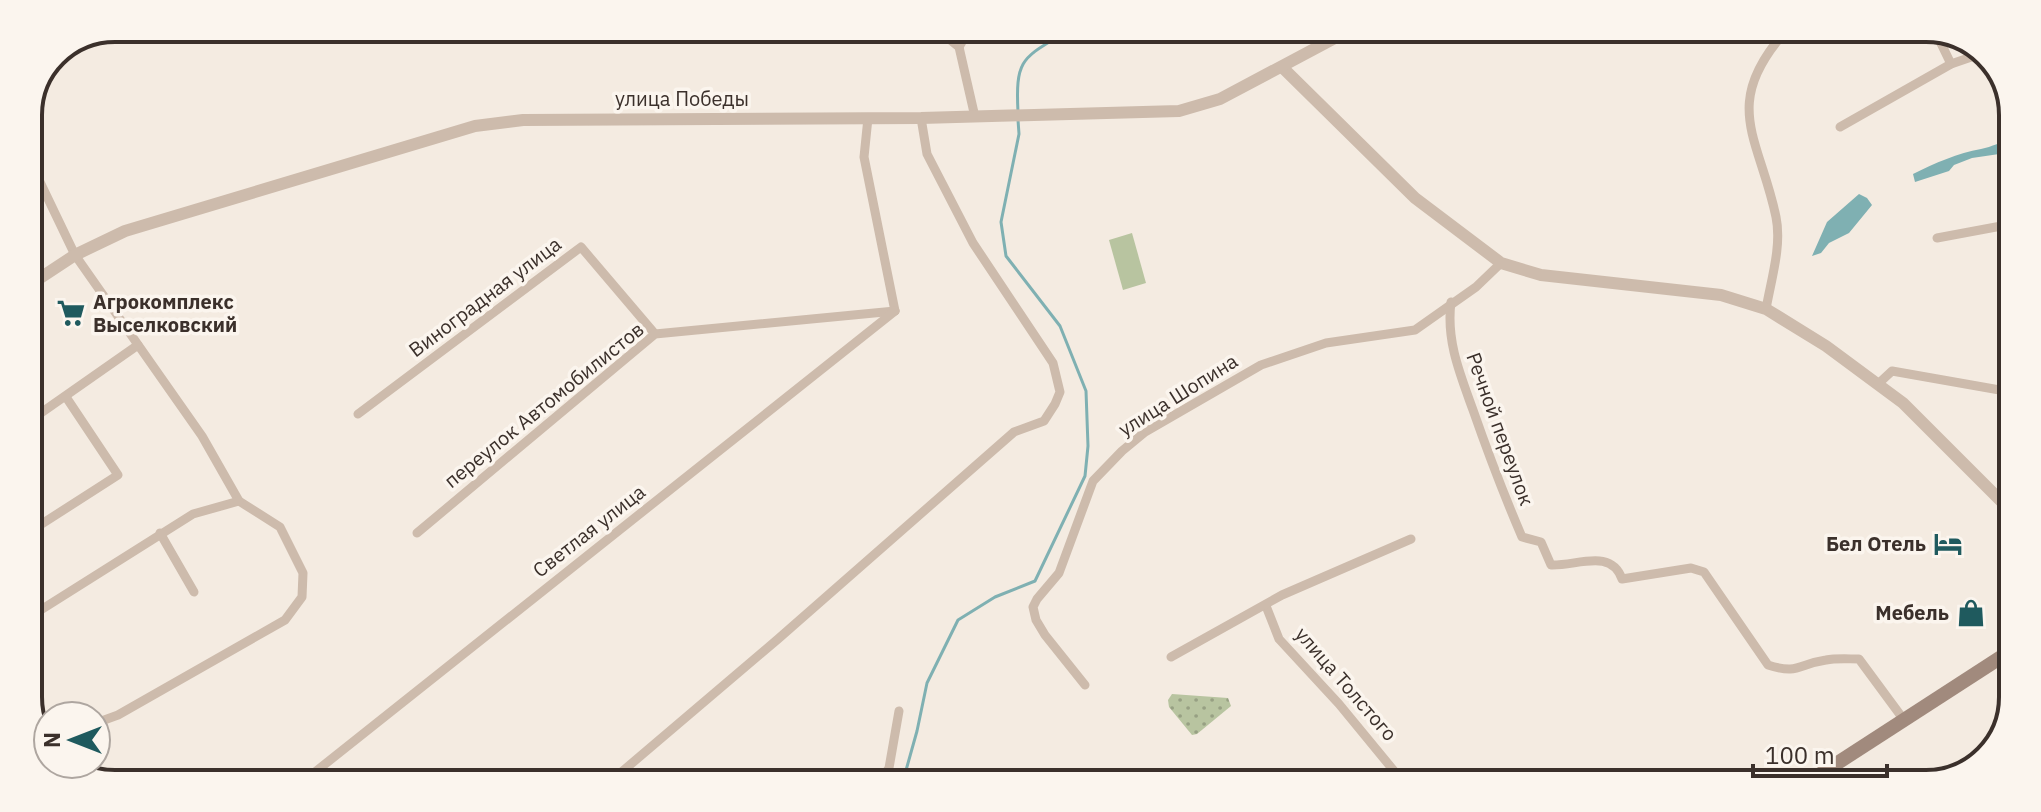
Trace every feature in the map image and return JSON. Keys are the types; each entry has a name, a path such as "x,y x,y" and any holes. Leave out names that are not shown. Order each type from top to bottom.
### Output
{"main road":[{"path":"1827,770 1999,658"}],"street":[{"path":"953,42 959,47 975,117"},
{"path":"959,47 962,42"},
{"name":"улица Победы","path":"42,277 75,255 125,231 475,126 523,120 1005,117 1179,111 1220,99 1328,42"},
{"path":"1766,309 1776,254 1777,219 1747,118 1750,92 1776,42"},
{"path":"1941,43 1951,64"},
{"path":"1840,127 1951,64 1971,57"},
{"path":"1282,67 1415,198 1501,263 1541,275 1721,295 1766,309 1814,338 1878,384 1945,444 1999,499"},
{"path":"868,118 864,157 895,311"},
{"path":"624,770 1014,432 1044,421 1060,392 1049,356 973,243 927,154 921,118"},
{"path":"42,186 75,255 202,436 239,501 280,527 303,573 302,597 285,620 112,717"},
{"path":"1937,238 1999,226"},
{"name":"Виноградная улица","path":"358,414 581,247 655,334"},
{"name":"улица Шопина","path":"1085,685 1045,635 1033,607 1059,573 1093,481 1145,432 1261,365 1326,343 1415,330 1476,287 1501,263"},
{"name":"Речной переулок","path":"1451,302 1449,318 1453,352 1497,478 1522,537 1541,542 1551,565 1604,560 1619,569 1622,579 1691,568 1704,572 1768,665 1785,671 1826,659 1859,659 1904,720"},
{"name":"переулок Автомобилистов","path":"417,533 655,334 895,311"},
{"name":"Светлая улица","path":"318,770 895,311"},
{"path":"42,413 138,345"},
{"path":"1878,384 1892,371 1999,390"},
{"path":"42,524 118,475 66,397"},
{"path":"42,609 193,514 239,501"},
{"path":"160,533 194,592"},
{"path":"1171,657 1282,595 1411,539"},
{"name":"улица Толстого","path":"1266,606 1279,639 1339,704 1393,770"},
{"path":"888,770 899,711"}],"green space":[{"path":"1132,233 1146,283 1123,290 1109,240"},
{"path":"1172,694 1228,698 1231,706 1192,735 1169,707 1168,700"}],"water":[{"path":"1999,144 1999,154 1972,158 1954,165 1949,171 1915,182 1913,174 1938,162"},
{"path":"1859,194 1872,205 1849,233 1812,256 1827,222"}],"waterway":[{"path":"1018,112 1021,69 1032,53 1050,42"},
{"path":"906,770 927,683 958,620 995,597 1035,581 1085,476 1088,446 1086,391 1060,326 1006,256 1001,222 1019,134 1018,120"}],"place":[{"name":"Агрокомплекс Выселковский","path":"71,313"},
{"name":"Бел Отель","path":"1948,544"},
{"name":"Мебель","path":"1971,613"}]}
